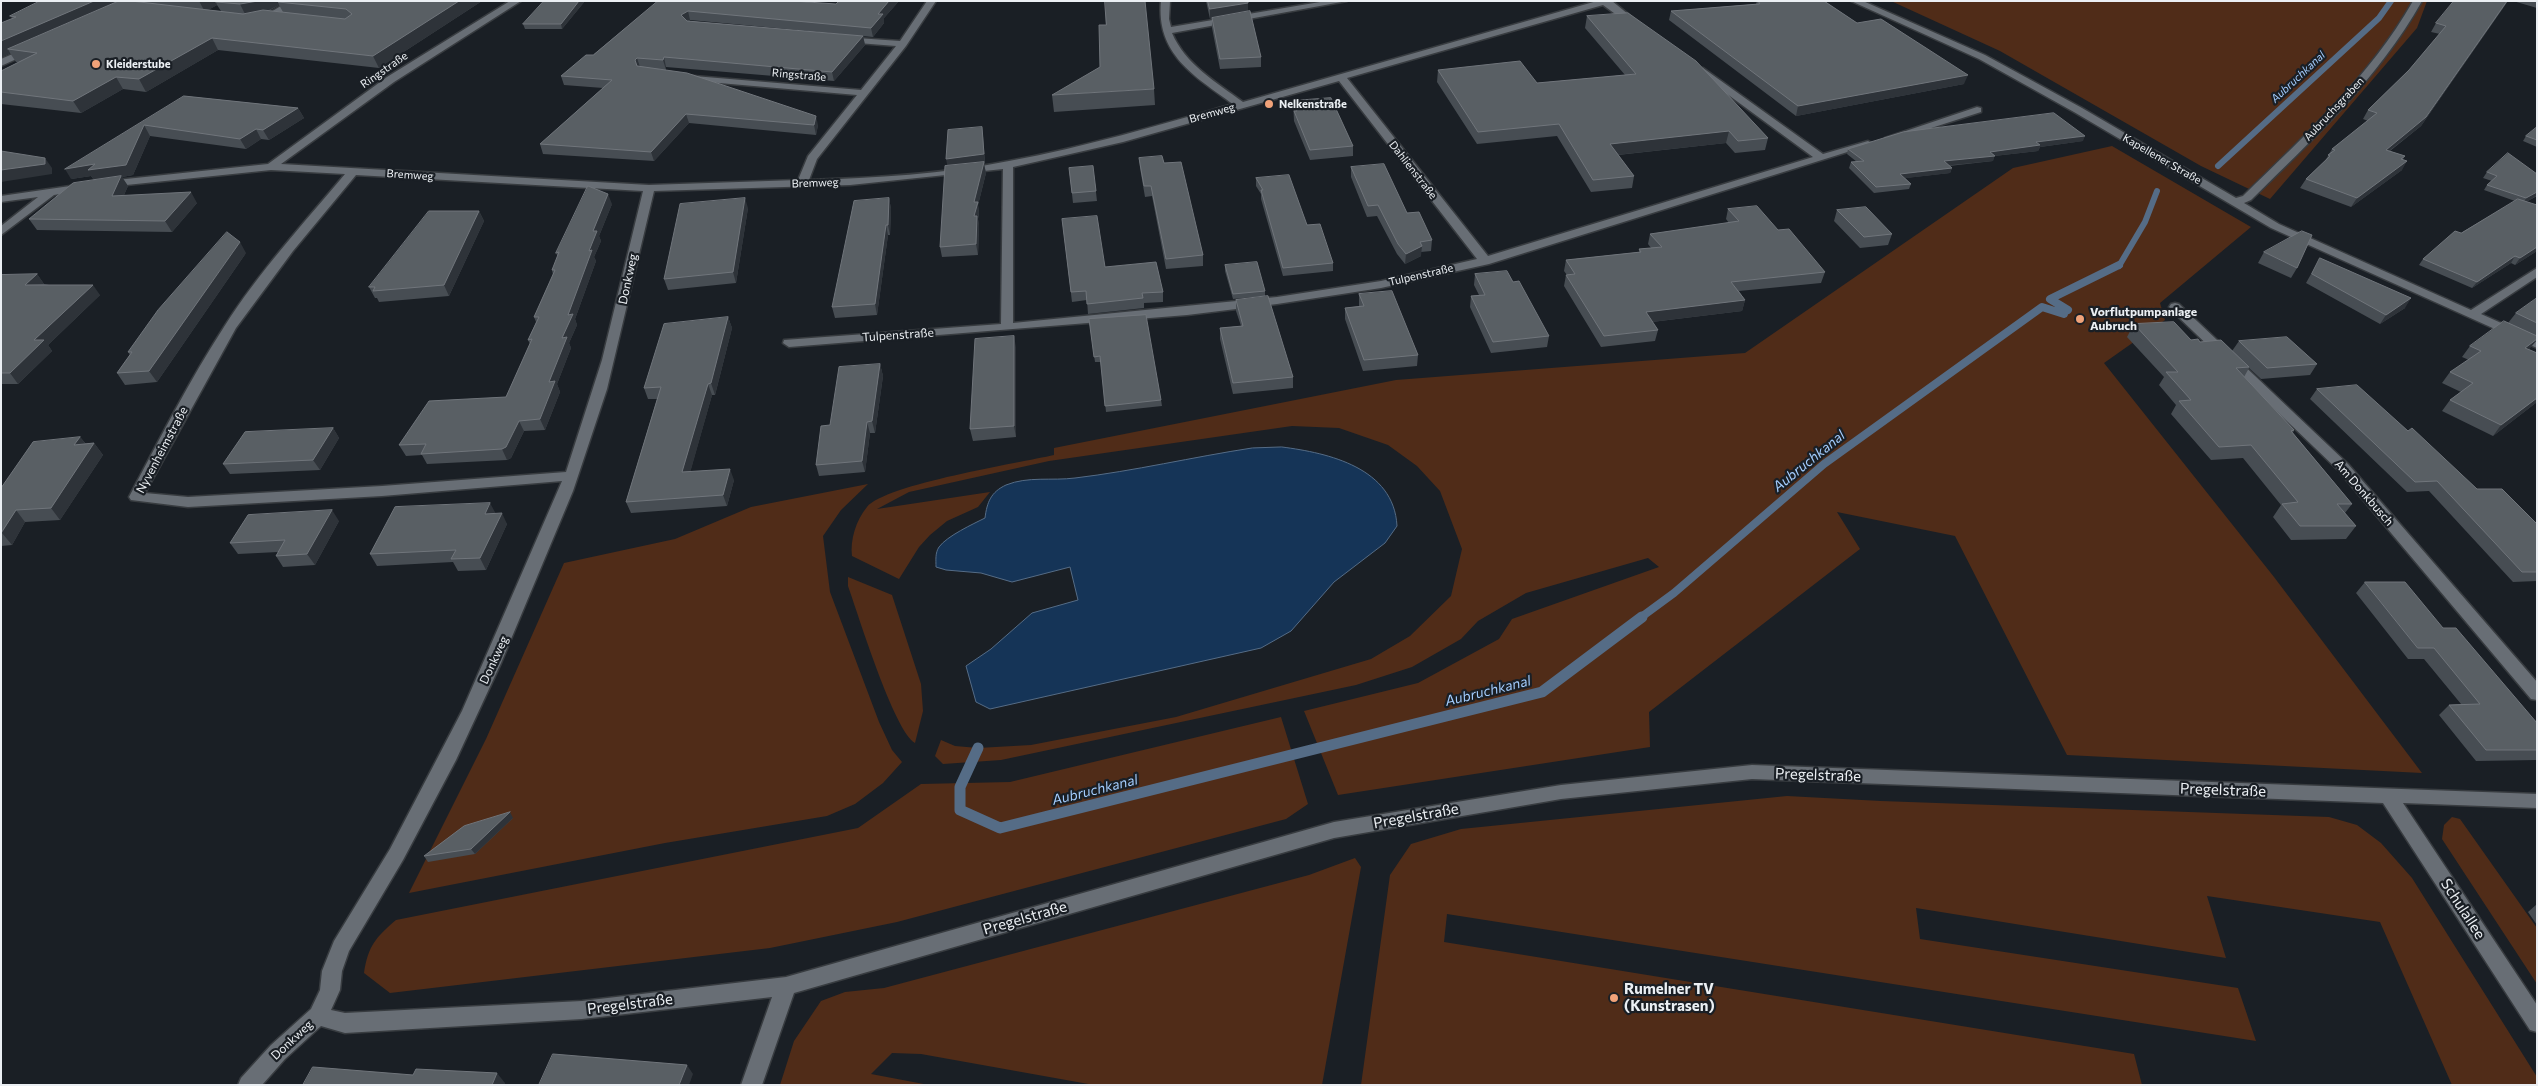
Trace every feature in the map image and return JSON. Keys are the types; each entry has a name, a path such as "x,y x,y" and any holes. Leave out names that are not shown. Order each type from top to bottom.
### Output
{"street":[{"path":"256,20 269,17 296,1"},
{"name":"Ringstraße","path":"271,168 320,129 409,67 517,1"},
{"path":"802,184 812,158 903,44 932,1"},
{"path":"1166,1 1163,15 1166,31 1178,54 1241,105"},
{"path":"1166,31 1343,1"},
{"name":"Kapellener Straße","path":"1855,1 1982,57 2078,110 2284,230 2537,344"},
{"name":"Aubruchsgraben","path":"2236,202 2247,198 2346,99 2406,26 2418,1"},
{"path":"1606,2 1642,29"},
{"name":"Bremweg","path":"1,200 135,180 271,168 354,171 578,186 649,188 802,184 937,174 1008,165 1118,140 1606,2"},
{"path":"269,17 287,19"},
{"path":"835,38 903,44"},
{"path":"1,63 37,47"},
{"path":"1694,66 1821,158"},
{"name":"Ringstraße","path":"675,76 863,93"},
{"name":"Dahlienstraße","path":"1342,78 1485,261"},
{"name":"Tulpenstraße","path":"789,343 1007,327 1263,302 1366,287 1485,261 1977,110"},
{"path":"1007,327 1008,165"},
{"name":"Nyvenheimstraße","path":"354,171 289,249 230,327 166,439 136,498 188,502 382,491 571,476"},
{"name":"Donkweg","path":"248,1085 278,1052 318,1016 330,990 332,971 341,947 423,810 511,624 571,476 591,419 617,329 649,188"},
{"path":"1,232 52,192"},
{"path":"2471,315 2537,272"},
{"name":"Am Donkbusch","path":"2175,307 2343,467 2537,694"},
{"name":"Pregelstraße","path":"318,1016 345,1022 582,1010 786,986 1334,830 1561,792 1752,772 2537,801"},
{"name":"Schulallee","path":"2388,795 2537,1023"},
{"path":"750,1085 786,986"}],"shaded area":[{"path":"1891,1 2427,1 2417,28 2270,199 2201,166 2000,51"},
{"path":"2112,146 2251,227 2160,303 2165,320 2104,363 2274,577 2422,773 2067,755 1955,536 1837,512 1860,549 1649,712 1650,747 1338,795 1304,711 1418,683 1499,639 1512,619 1659,567 1648,558 1526,593 1478,621 1461,639 1412,667 1356,685 1001,760 943,764 935,756 941,740 955,746 978,748 1031,745 1176,717 1371,659 1410,636 1451,596 1462,549 1440,491 1417,466 1388,445 1339,428 1292,426 1049,461 909,492 877,509 990,492 978,507 947,521 930,535 919,547 899,579 852,556 853,537 857,524 867,507 879,498 899,490 954,475 1054,455 1054,448 1396,380 1745,353 2013,168"},
{"path":"868,484 841,510 823,536 830,592 879,722 892,750 902,762 883,783 855,804 827,816 665,843 409,893 486,739 564,563 675,539 751,507"},
{"path":"848,577 892,595 921,684 923,711 915,743 897,717 887,695 848,586"},
{"path":"1281,717 1308,804 1286,819 897,922 770,948 390,993 364,973 368,956 374,943 396,920 858,828 921,784 1010,782"},
{"path":"1787,796 2329,817 2357,825 2381,843 2412,878 2537,1077 2537,1085 2452,1085 2380,922 2207,896 2226,958 1916,908 1920,939 2238,988 2256,1041 1447,914 1444,942 2134,1054 2142,1085 1361,1085 1390,875 1411,844 1461,829"},
{"path":"2452,817 2460,819 2537,928 2537,984 2442,839 2444,825"},
{"path":"1355,858 1361,867 1322,1085 1094,1085 921,1054 892,1053 871,1074 929,1085 780,1085 794,1041 821,1001 845,992 884,988 1309,875"}],"water":[{"path":"1282,447 1338,459 1372,477 1384,490 1393,506 1397,526 1385,543 1334,582 1291,631 1261,648 990,709 976,702 966,666 991,649 1032,613 1078,600 1070,567 1012,582 981,573 946,570 936,567 936,554 939,547 954,535 985,518 987,507 993,494 1014,482 1075,478 1252,448"}],"building":[{"path":"40,1 94,1 1,41 1,23 16,17 10,16"},
{"path":"119,1 243,14 263,10 345,19 352,14 346,9 278,2 459,1 373,56 212,38 139,79 116,77 73,101 1,92 1,71 37,53 8,49"},
{"path":"217,1 258,1 240,4"},
{"path":"544,1 579,1 561,24 523,24"},
{"path":"658,1 793,1 836,4 839,1 889,1 878,14 883,14 871,28 688,11 681,15 687,21 863,36 832,72 664,57 663,60 637,58 635,60 637,66 687,73 816,116 814,125 686,114 651,152 540,144 612,80 561,76 586,55 593,55"},
{"path":"1105,1 1145,1 1154,89 1052,95 1100,67 1099,25 1106,25"},
{"path":"1208,1 1248,1 1248,3 1210,9"},
{"path":"1759,1 1824,1 1857,23 1881,19 1968,75 1798,106 1671,11 1759,4"},
{"path":"2454,1 2507,1 2426,117 2386,150 2405,156 2401,159 2407,161 2357,198 2306,179 2335,150 2332,149 2377,113 2368,110 2409,70 2446,26 2436,23"},
{"path":"1250,11 1261,57 1220,59 1212,18"},
{"path":"1628,13 1696,61 1768,138 1738,141 1729,131 1610,144 1634,176 1593,180 1559,124 1478,132 1438,70 1520,61 1537,83 1636,74 1587,16"},
{"path":"184,96 298,108 263,130 256,129 240,139 144,125 126,165 88,170 95,164 65,169"},
{"path":"1331,98 1353,146 1310,150 1294,111 1297,111 1293,101"},
{"path":"2054,113 2085,136 2036,142 2040,145 1990,152 1995,156 1944,161 1952,168 1900,174 1911,184 1876,187 1851,162 1864,161 1848,149 1903,132"},
{"path":"982,127 984,154 946,159 948,130"},
{"path":"2537,127 2537,140 2526,136"},
{"path":"1,151 45,158 45,164 1,170"},
{"path":"2508,153 2537,174 2537,192 2526,198 2487,185 2497,176 2487,172"},
{"path":"1162,156 1164,163 1181,162 1203,255 1166,259 1151,186 1144,186 1139,158"},
{"path":"984,162 974,202 978,202 974,216 977,216 976,244 940,247 945,166"},
{"path":"1384,164 1407,213 1419,212 1432,240 1420,242 1422,246 1406,254 1398,244 1378,205 1368,206 1351,167"},
{"path":"1093,166 1096,191 1072,193 1069,168"},
{"path":"1289,175 1307,225 1320,224 1333,263 1283,268 1261,190 1263,190 1256,178"},
{"path":"121,176 112,196 191,192 165,221 29,219 73,183"},
{"path":"588,186 608,194 593,231 597,231 589,251 592,250 568,315 573,314 562,338 567,337 549,382 555,381 540,419 519,421 506,447 502,449 421,454 426,444 399,445 429,401 506,397 532,339 528,340 539,317 534,317 555,270 552,270 559,252 556,253"},
{"path":"745,198 733,272 664,279 680,204"},
{"path":"889,198 888,225 886,225 875,304 832,307 854,201"},
{"path":"2518,199 2537,205 2537,247 2520,258 2515,256 2477,282 2423,259 2455,231 2461,233"},
{"path":"1757,206 1778,230 1789,229 1825,272 1731,282 1745,300 1646,312 1658,330 1604,336 1566,275 1575,274 1566,260 1641,252 1639,249 1662,247 1650,234 1739,221 1728,209"},
{"path":"1866,207 1892,234 1864,237 1837,210"},
{"path":"429,211 479,211 444,285 373,291 375,287 369,287"},
{"path":"1097,216 1105,267 1156,262 1163,292 1142,293 1143,298 1087,304 1086,291 1071,292 1062,219"},
{"path":"2302,231 2312,235 2297,268 2264,252"},
{"path":"227,232 240,242 149,371 117,373 132,352 128,352 158,310"},
{"path":"2320,258 2411,298 2386,315 2312,274"},
{"path":"1257,262 1265,291 1233,294 1225,265"},
{"path":"1507,271 1513,282 1519,281 1549,336 1493,342 1471,296 1485,295 1475,274"},
{"path":"37,274 25,285 93,285 34,340 44,340 10,373 1,373 1,275"},
{"path":"1392,291 1418,355 1364,360 1345,308 1364,306 1359,294"},
{"path":"1268,296 1293,377 1233,383 1220,328 1243,326 1236,300"},
{"path":"2537,298 2537,323 2516,313"},
{"path":"1146,315 1161,400 1105,406 1100,356 1094,357 1089,319"},
{"path":"728,317 711,383 708,384 682,472 730,469 723,495 626,502 661,387 644,388 664,324"},
{"path":"2504,321 2537,336 2537,339 2525,348 2537,353 2537,398 2501,425 2450,400 2473,383 2450,372 2481,351 2470,346"},
{"path":"2174,322 2191,340 2198,339 2200,342 2221,340 2249,367 2236,368 2294,430 2291,431 2352,504 2337,504 2356,526 2300,526 2282,504 2298,502 2251,445 2219,447 2179,401 2191,400 2166,372 2178,372 2134,324"},
{"path":"1014,336 1014,426 970,429 975,339"},
{"path":"2287,337 2317,364 2267,368 2239,341"},
{"path":"880,364 872,421 867,422 862,461 816,465 821,426 830,425 839,367"},
{"path":"2357,385 2408,431 2412,428 2477,489 2502,489 2537,524 2537,572 2522,572 2437,481 2415,482 2317,389"},
{"path":"333,428 313,460 223,464 245,432"},
{"path":"80,437 74,445 94,443 51,508 16,510 1,533 1,488 33,442"},
{"path":"490,503 485,514 502,513 480,558 451,559 456,550 370,554 395,507"},
{"path":"332,510 307,554 276,556 285,540 230,543 248,515"},
{"path":"2365,582 2405,582 2443,628 2456,628 2537,723 2537,750 2486,750 2449,705 2480,704 2434,648 2418,648"},
{"path":"510,812 471,849 424,856 464,826"},
{"path":"553,1054 687,1065 679,1085 539,1085"},
{"path":"313,1067 413,1075 416,1069 497,1073 492,1085 303,1085"}],"waterway":[{"name":"Aubruchkanal","path":"2218,166 2379,18 2391,1"},
{"name":"Aubruchkanal","path":"2119,266 2145,222 2157,191"},
{"name":"Aubruchkanal","path":"2068,310 2050,299 2119,265"},
{"name":"Aubruchkanal","path":"1640,618 1674,593 1824,464 2042,307 2064,314"},
{"name":"Aubruchkanal","path":"978,748 960,787 960,810 1000,828 1542,692 1642,617"}],"place":[{"name":"Kleiderstube","path":"96,64"},
{"name":"Nelkenstraße","path":"1269,104"},
{"name":"Vorflutpumpanlage Aubruch","path":"2080,319"},
{"name":"Rumelner TV (Kunstrasen)","path":"1614,998"}]}
